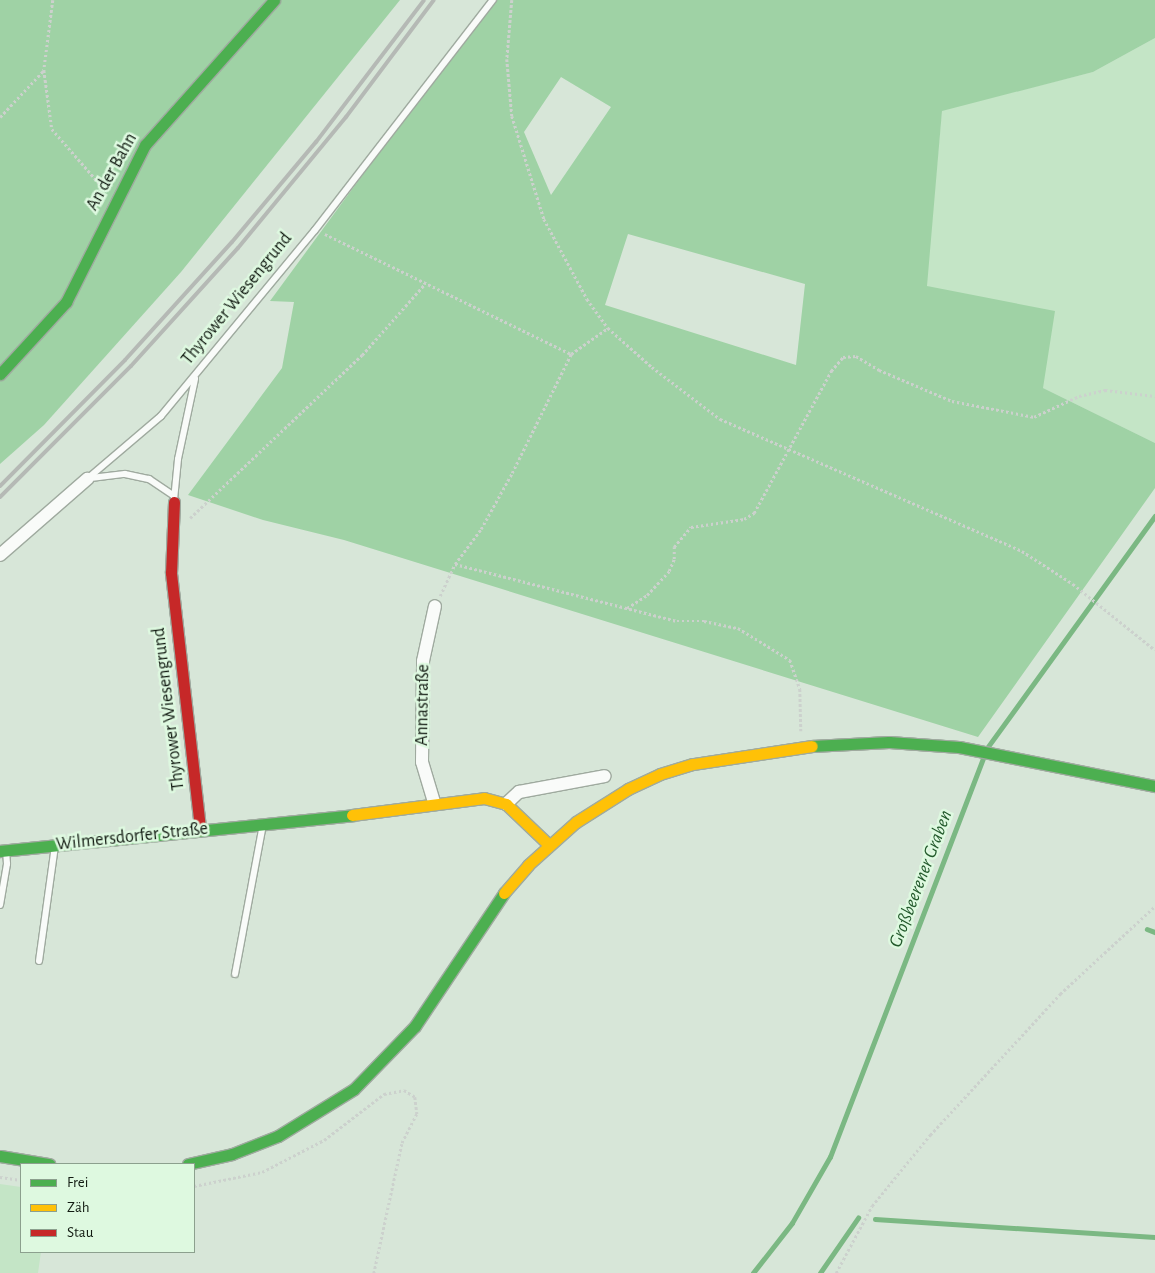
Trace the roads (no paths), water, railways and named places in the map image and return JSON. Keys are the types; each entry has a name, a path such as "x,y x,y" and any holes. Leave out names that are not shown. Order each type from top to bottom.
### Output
{"street":[{"name":"An der Bahn","path":"0,374 66,302 114,201 145,145 274,0"},
{"path":"0,554 87,479"},
{"name":"Thyrower Wiesengrund","path":"174,499 171,573 200,829"},
{"name":"Annastraße","path":"434,606 423,661 422,762 434,802"},
{"path":"192,1163 232,1154 278,1136 325,1110 374,1072 415,1026 496,903 548,844 628,788 660,774 741,754 801,745 889,742 959,747 1155,786"},
{"path":"548,844 506,804 519,792 604,776"},
{"name":"Wilmersdorfer Straße","path":"3,850 398,810 434,802 484,798 506,804"},
{"path":"0,1156 43,1163"}],"lane":[{"name":"Thyrower Wiesengrund","path":"174,499 178,459 196,376 315,230 493,0"},
{"path":"87,479 162,416 196,376"},
{"path":"87,479 125,474 149,479 174,499"},
{"path":"235,974 264,824"},
{"path":"39,961 55,845"},
{"path":"0,905 7,864 3,850"}],"waterway":[{"name":"Großbeerener Graben","path":"987,748 1155,516"},
{"name":"Großbeerener Graben","path":"753,1273 792,1223 830,1157 984,755"},
{"path":"1147,929 1155,932"},
{"path":"820,1273 858,1218"},
{"path":"875,1219 1155,1237"}],"railway":[{"path":"0,486 125,360 232,242 316,142 424,0"},
{"path":"0,497 131,366 238,248 346,117 434,0"}]}
